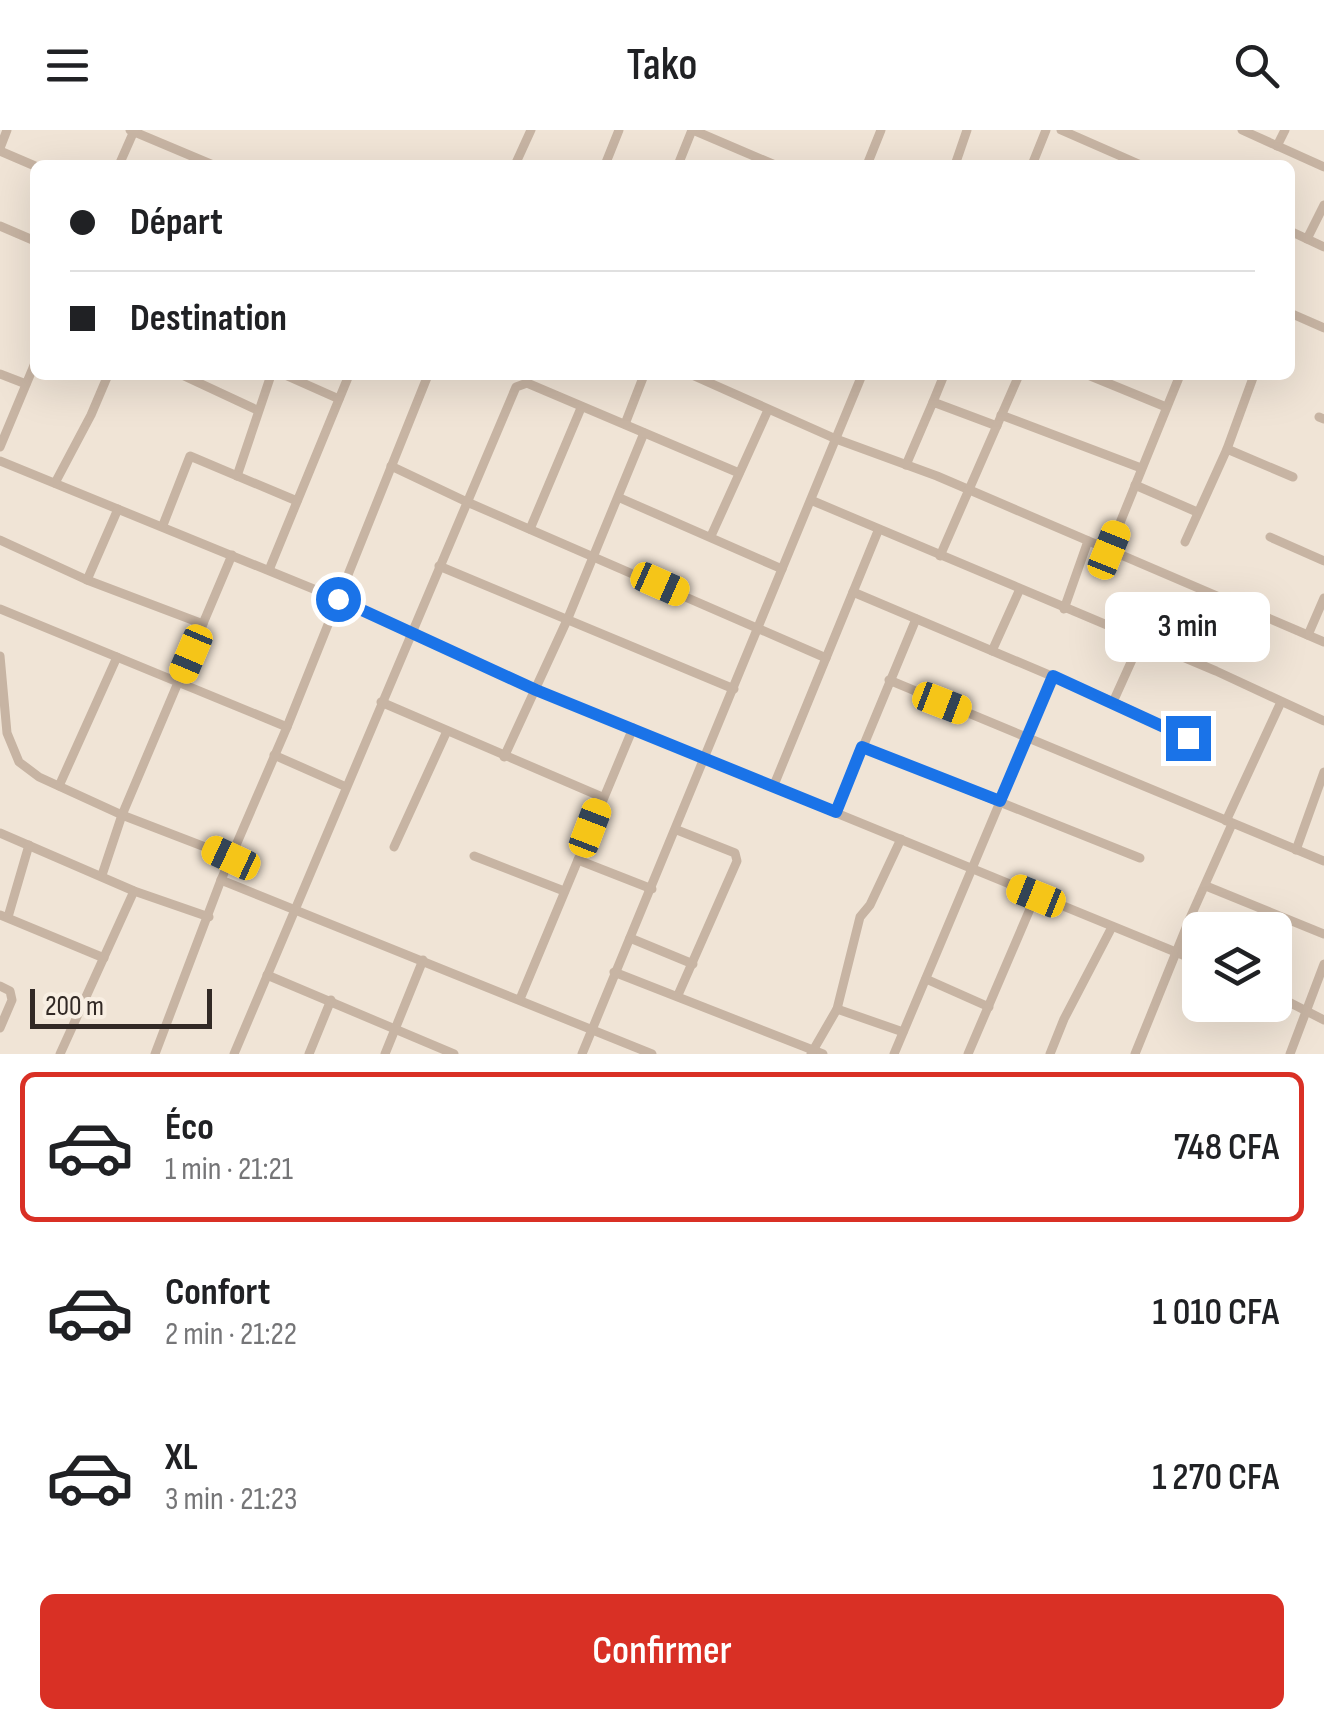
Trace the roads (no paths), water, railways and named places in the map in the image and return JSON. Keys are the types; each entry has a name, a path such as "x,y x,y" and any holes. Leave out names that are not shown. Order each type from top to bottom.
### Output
{"street":[{"path":"8,130 0,150 30,164"},
{"path":"518,160 530,130"},
{"path":"607,160 619,130"},
{"path":"680,160 693,130 763,160"},
{"path":"864,130 880,133 870,160"},
{"path":"957,160 967,130"},
{"path":"1034,160 1046,130"},
{"path":"1062,130 1131,160"},
{"path":"1242,130 1324,167"},
{"path":"1277,146 1285,130"},
{"path":"122,160 132,131 201,160"},
{"path":"1308,239 1324,205"},
{"path":"0,226 30,239"},
{"path":"1295,233 1324,247"},
{"path":"1295,315 1324,328"},
{"path":"0,374 26,384"},
{"path":"0,447 30,375"},
{"path":"55,483 92,416 106,380"},
{"path":"193,380 257,410"},
{"path":"237,476 269,380"},
{"path":"296,380 340,399"},
{"path":"269,570 348,380"},
{"path":"154,1054 426,380"},
{"path":"625,424 642,380"},
{"path":"710,380 768,410 906,464 1324,642"},
{"path":"582,1054 860,380"},
{"path":"906,464 942,380"},
{"path":"940,556 1017,380"},
{"path":"1100,380 1166,408"},
{"path":"1109,550 1178,380"},
{"path":"1185,542 1252,380"},
{"path":"234,1054 296,912 344,786 516,387 526,383 740,472"},
{"path":"933,402 997,426"},
{"path":"530,530 582,408"},
{"path":"711,536 768,410"},
{"path":"1002,415 1141,468"},
{"path":"504,757 620,498 644,433"},
{"path":"1226,450 1293,477"},
{"path":"163,525 190,456 297,501"},
{"path":"0,461 338,599 536,690 1182,954"},
{"path":"392,466 826,658"},
{"path":"1135,485 1196,512"},
{"path":"620,498 782,569"},
{"path":"813,501 1324,720"},
{"path":"87,580 118,509"},
{"path":"774,785 878,531"},
{"path":"1270,537 1324,561"},
{"path":"0,540 87,580 203,624"},
{"path":"1064,608 1088,541"},
{"path":"102,875 122,815 232,555"},
{"path":"439,566 734,689"},
{"path":"992,652 1020,591"},
{"path":"853,592 1113,702 1188,738"},
{"path":"1308,635 1324,598"},
{"path":"0,609 287,727"},
{"path":"836,812 916,619"},
{"path":"1113,702 1140,640"},
{"path":"0,656 10,743 19,762 58,786 122,815 231,858"},
{"path":"58,786 118,658"},
{"path":"894,1054 1053,676"},
{"path":"890,680 1324,861"},
{"path":"381,702 602,797"},
{"path":"1136,1054 1281,702"},
{"path":"520,999 633,728"},
{"path":"394,847 447,730"},
{"path":"862,747 1140,858"},
{"path":"274,755 344,786"},
{"path":"1296,850 1324,772"},
{"path":"677,830 735,853 737,860 678,995"},
{"path":"0,833 134,891 208,917"},
{"path":"614,972 816,1053 838,1008 860,917 870,906 900,840"},
{"path":"29,845 4,916 104,958"},
{"path":"474,856 564,891"},
{"path":"578,860 652,889"},
{"path":"221,880 652,1054"},
{"path":"1206,886 1324,934"},
{"path":"60,1054 134,891"},
{"path":"968,1054 1036,896"},
{"path":"1050,1054 1112,927"},
{"path":"630,938 693,964"},
{"path":"385,1054 423,960"},
{"path":"1290,1054 1324,964"},
{"path":"267,975 396,1028 427,1050 454,1054"},
{"path":"926,979 989,1007"},
{"path":"0,986 10,991 12,1000 0,1028"},
{"path":"309,1054 331,1000"},
{"path":"1292,1003 1324,1020"},
{"path":"838,1008 903,1032"}]}
